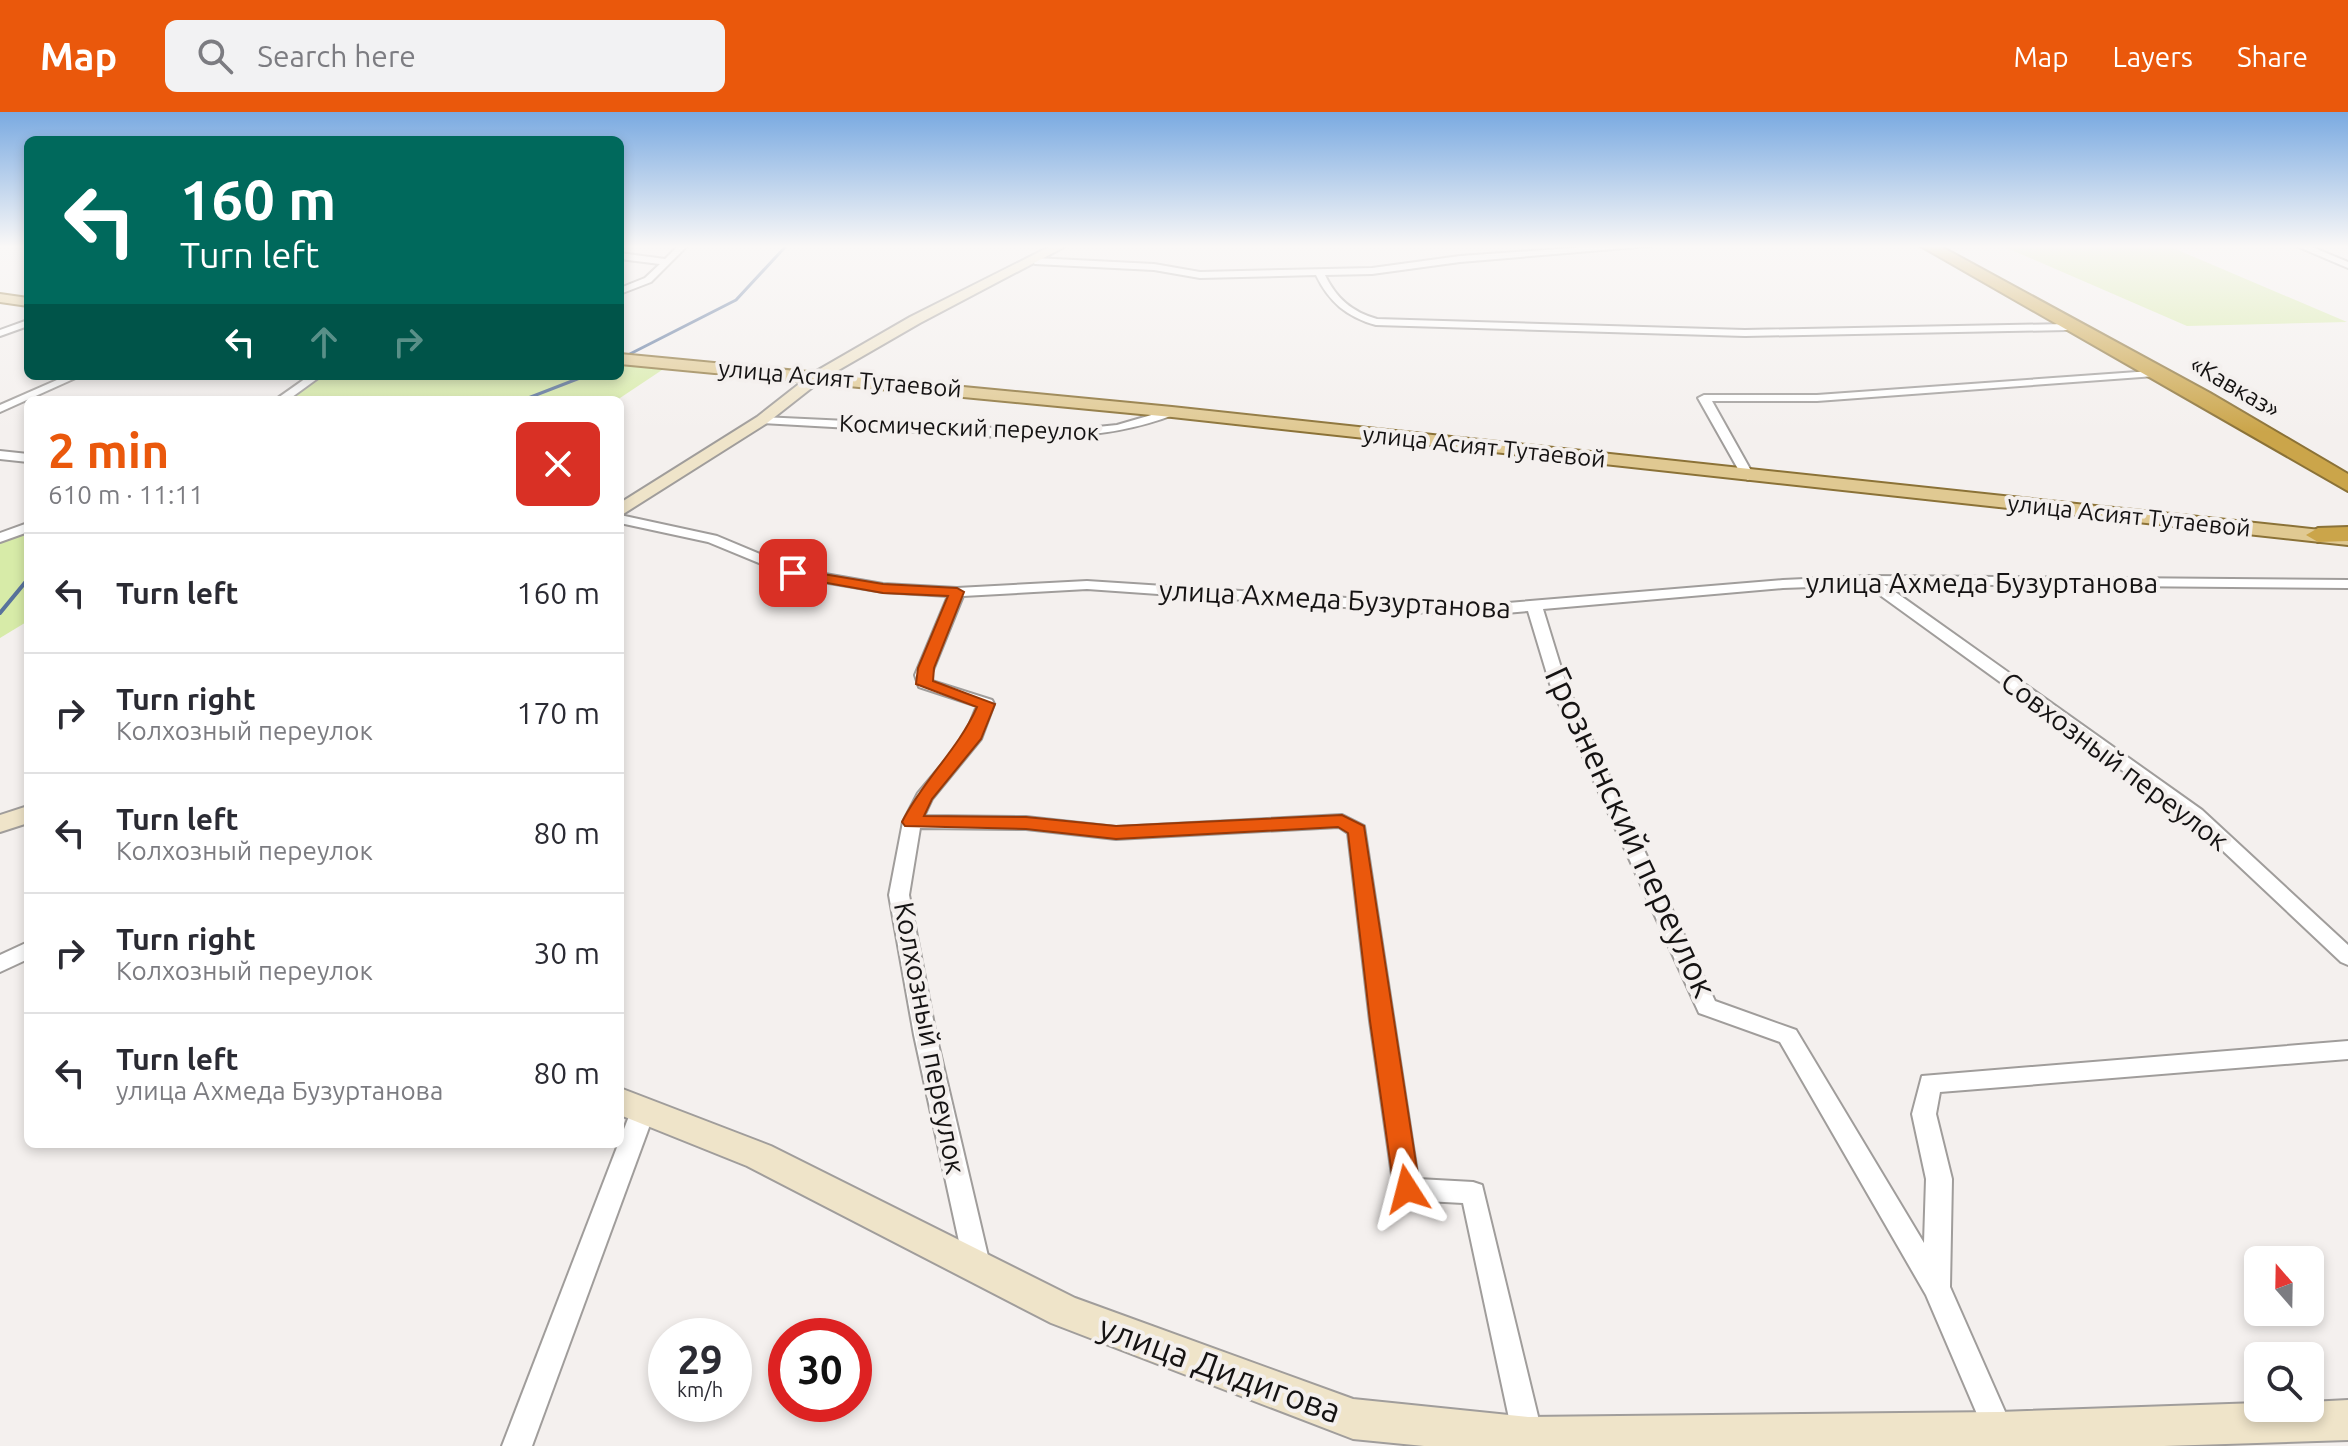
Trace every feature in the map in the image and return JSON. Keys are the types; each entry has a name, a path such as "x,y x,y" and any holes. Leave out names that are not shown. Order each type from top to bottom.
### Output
{"highway":[{"path":"2036,307 2285,451 2348,493"},
{"name":"«Кавказ»","path":"2044,307 2348,474"},
{"name":"«Кавказ»","path":"2053,307 2348,484"},
{"path":"2060,307 2154,353 2348,462"},
{"path":"2318,535 2348,536"}],"main road":[{"name":"улица Асият Тутаевой","path":"626,360 1172,412 2318,535"}],"street":[{"path":"624,508 762,420 818,376 941,307"},
{"path":"1342,307 1356,317 1376,322 1745,333 2067,327"},
{"path":"0,333 24,324"},
{"path":"1748,476 1704,398 1817,398 2151,374"},
{"path":"30,396 66,380"},
{"path":"287,396 310,380"},
{"path":"0,409 24,398"},
{"name":"Космический переулок","path":"762,420 1013,433 1110,432 1148,423 1172,412"},
{"path":"0,455 24,458"},
{"name":"улица Ахмеда Бузуртанова","path":"624,520 712,539 793,573 883,588 957,592 1087,585 1471,611 1535,608 1580,600 1870,580 2348,584"},
{"path":"0,538 24,529"},
{"name":"Совхозный переулок","path":"1870,580 2195,814 2348,957"},
{"name":"Колхозный переулок","path":"957,592 926,668 925,684 986,704 972,739 924,797 912,822 899,895 925,1035 978,1269"},
{"name":"Грозненский переулок","path":"1535,608 1558,684 1707,1007 1788,1036 1936,1287 1999,1432"},
{"path":"0,824 24,815"},
{"path":"912,822 1026,823 1116,833 1342,821 1357,830 1381,1021 1407,1189 1473,1193 1528,1437"},
{"path":"0,964 24,952"},
{"path":"1936,1287 1939,1179 1924,1114 1930,1083 2348,1050"},
{"path":"624,1130 632,1106"},
{"name":"улица Дидигова","path":"632,1106 759,1156 1064,1311 1353,1432 1528,1437 1999,1432 2119,1438 2348,1420"},
{"path":"517,1446 618,1148"}],"green space":[{"path":"2144,307 2312,307 2347,322 2187,326"},
{"path":"624,359 671,364 623,396 287,396 310,380 624,380"},
{"path":"24,529 24,623 0,638 0,538"}],"waterway":[{"path":"624,357 722,307"},
{"path":"533,396 575,380"},
{"path":"0,613 24,584"}],"route":[{"path":"793,573 883,588 957,592 923,675 925,684 986,704 972,739 924,797 912,822 1026,823 1116,833 1342,821 1357,830 1381,1021 1407,1189"}]}
